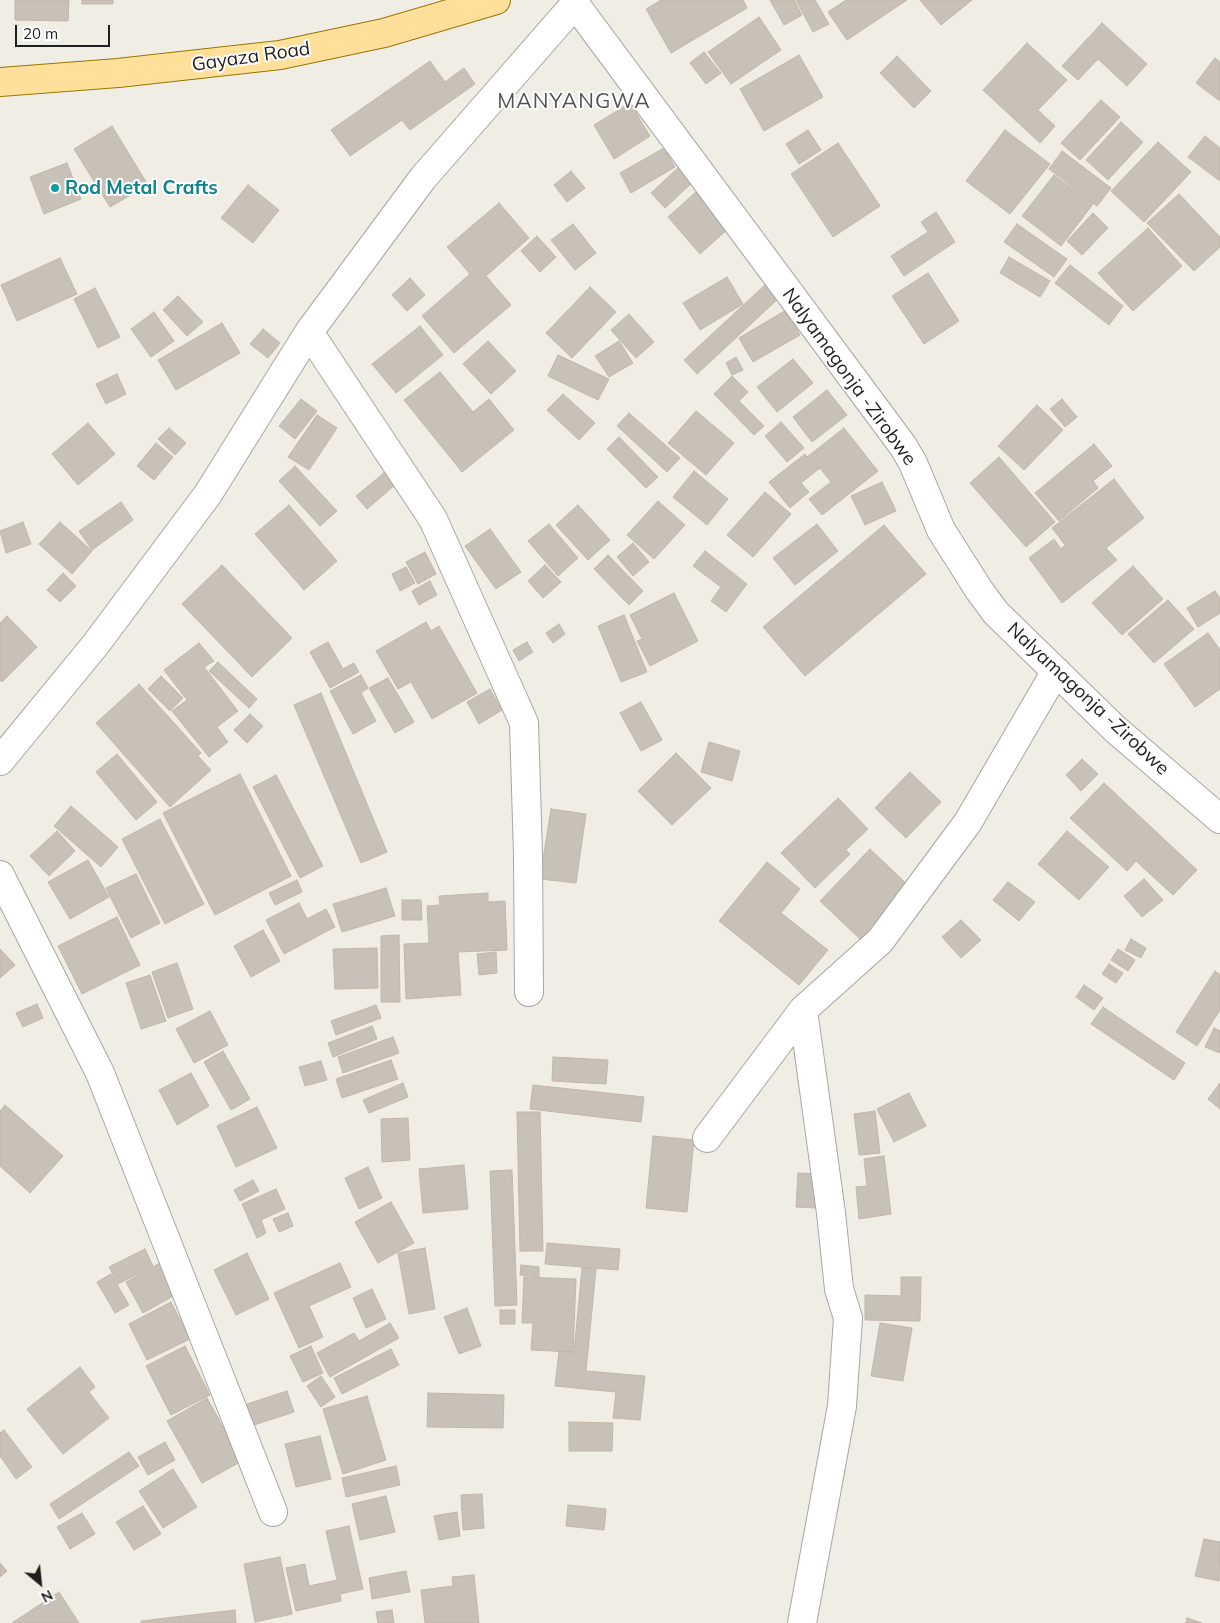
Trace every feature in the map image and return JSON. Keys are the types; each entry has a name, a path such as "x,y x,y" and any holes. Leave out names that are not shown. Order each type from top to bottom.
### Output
{"main road":[{"name":"Gayaza Road","path":"0,82 118,73 280,55 384,33 496,0"}],"street":[{"path":"0,760 96,644 208,494 309,332 423,178 576,2"},
{"name":"Nalyamagonja -Zirobwe","path":"576,2 903,446 914,463 941,530 996,613 1115,728 1220,819"},
{"path":"309,332 434,519 524,723 528,855 528,992"},
{"path":"707,1138 804,1010 880,941 968,822 1056,671"},
{"path":"0,875 100,1073 273,1512"},
{"path":"802,1623 842,1406 848,1318 839,1289 830,1204 804,1010"}],"building":[{"path":"15,0 69,0 68,21 15,20"},
{"path":"82,0 113,0 113,4 82,4"},
{"path":"661,0 743,0 747,8 671,53 646,9"},
{"path":"770,0 794,0 802,15 784,25"},
{"path":"796,0 815,0 829,24 813,32"},
{"path":"846,0 907,0 847,40 828,12"},
{"path":"920,0 972,0 941,25"},
{"path":"759,17 781,50 731,84 708,52"},
{"path":"1102,23 1147,64 1127,86 1098,59 1078,80 1062,66"},
{"path":"1027,43 1067,80 1038,110 1055,126 1040,143 983,90"},
{"path":"704,52 721,73 706,84 690,63"},
{"path":"799,55 823,97 764,131 740,89"},
{"path":"897,56 931,91 914,108 880,73"},
{"path":"1215,58 1220,62 1220,101 1196,83"},
{"path":"430,61 445,82 464,68 475,84 410,130 402,120 350,156 331,130"},
{"path":"1101,100 1120,117 1080,160 1061,143"},
{"path":"630,103 650,136 614,159 594,125"},
{"path":"1121,122 1143,142 1108,180 1086,160"},
{"path":"112,126 148,185 110,207 74,149"},
{"path":"808,130 821,150 799,164 786,144"},
{"path":"1005,130 1050,164 1010,214 966,181"},
{"path":"1205,136 1220,148 1220,181 1188,157"},
{"path":"1158,142 1191,172 1144,222 1111,191"},
{"path":"838,143 880,206 833,237 791,174"},
{"path":"664,148 675,167 631,193 620,173"},
{"path":"1062,151 1111,188 1097,206 1049,169"},
{"name":"Rod Metal Crafts","path":"67,163 81,199 44,214 30,177"},
{"path":"681,165 695,180 665,208 651,193"},
{"path":"571,171 585,188 567,202 554,185"},
{"path":"1054,175 1093,204 1061,246 1022,216"},
{"path":"248,185 279,210 253,243 221,218"},
{"path":"697,191 729,228 700,254 668,217"},
{"path":"1179,194 1220,237 1220,247 1194,271 1147,223"},
{"path":"499,203 529,238 486,276 511,305 454,353 422,316 470,274 447,247"},
{"path":"936,212 955,242 904,276 891,256 928,232 921,222"},
{"path":"1093,213 1108,228 1082,255 1067,241"},
{"path":"573,224 596,253 575,270 551,240"},
{"path":"1017,224 1067,259 1054,277 1004,242"},
{"path":"1148,228 1182,266 1133,311 1098,273"},
{"path":"537,236 556,257 540,272 521,251"},
{"path":"1009,257 1050,281 1040,297 1000,273"},
{"path":"60,258 77,294 17,321 1,285"},
{"path":"1070,265 1123,306 1109,325 1055,283"},
{"path":"928,273 959,321 924,344 892,296"},
{"path":"727,277 743,304 700,330 683,303"},
{"path":"410,278 425,295 407,311 392,295"},
{"path":"766,284 779,298 697,374 684,360"},
{"path":"590,287 616,312 572,358 546,333"},
{"path":"95,288 120,337 98,348 74,299"},
{"path":"178,296 203,322 187,336 163,310"},
{"path":"786,310 800,335 753,362 739,338"},
{"path":"154,312 174,341 151,357 131,329"},
{"path":"629,314 654,342 636,358 611,330"},
{"path":"222,323 240,353 176,390 158,360"},
{"path":"420,326 443,355 396,393 372,364"},
{"path":"263,329 280,343 268,358 250,344"},
{"path":"488,341 516,371 491,394 463,364"},
{"path":"619,341 633,363 609,377 595,356"},
{"path":"558,355 609,379 598,400 548,376"},
{"path":"736,357 743,370 732,375 726,363"},
{"path":"793,359 813,383 777,412 757,387"},
{"path":"440,372 473,412 489,399 514,430 462,472 404,400"},
{"path":"117,374 126,394 106,404 96,384"},
{"path":"732,376 748,392 739,401 764,426 754,435 714,394"},
{"path":"827,390 847,415 812,442 793,417"},
{"path":"563,394 595,423 579,440 547,410"},
{"path":"301,399 317,411 295,439 279,426"},
{"path":"1062,399 1077,417 1065,427 1050,409"},
{"path":"1037,405 1063,430 1024,470 998,446"},
{"path":"696,411 734,443 706,475 668,443"},
{"path":"629,413 680,458 667,472 617,426"},
{"path":"317,415 337,428 309,470 288,457"},
{"path":"781,422 804,448 787,462 765,436"},
{"path":"88,423 115,454 78,485 52,454"},
{"path":"169,428 186,443 175,455 158,439"},
{"path":"844,428 878,471 822,515 809,499 831,482 820,468 801,483 809,492 790,508 769,482 805,454 807,457"},
{"path":"619,437 658,477 646,488 607,449"},
{"path":"156,443 173,457 154,480 137,466"},
{"path":"1094,444 1112,466 1093,481 1098,488 1059,521 1035,493"},
{"path":"999,457 1055,522 1026,547 970,483"},
{"path":"295,466 337,511 320,526 279,481"},
{"path":"694,471 728,499 707,525 673,497"},
{"path":"384,473 395,485 367,509 356,496"},
{"path":"1114,479 1144,518 1106,548 1117,560 1062,603 1029,558 1054,539 1061,549 1065,545 1052,528"},
{"path":"882,482 896,511 865,525 851,496"},
{"path":"765,492 791,514 753,557 727,535"},
{"path":"658,501 685,525 654,559 627,535"},
{"path":"121,502 133,520 92,550 79,531"},
{"path":"289,505 337,561 304,590 255,534"},
{"path":"578,505 610,540 588,560 556,525"},
{"path":"23,522 31,544 6,553 0,531"},
{"path":"60,522 92,551 72,574 39,544"},
{"path":"549,524 578,558 558,576 528,541"},
{"path":"817,524 838,551 795,585 773,558"},
{"path":"884,525 926,574 805,676 763,627"},
{"path":"490,529 521,572 496,589 465,546"},
{"path":"633,543 649,562 633,576 617,557"},
{"path":"705,551 747,584 726,612 711,601 721,587 693,566"},
{"path":"425,552 436,574 418,584 406,562"},
{"path":"608,555 643,591 629,605 594,569"},
{"path":"222,565 292,638 252,677 182,604"},
{"path":"545,565 561,582 543,598 528,581"},
{"path":"1133,566 1163,599 1122,635 1092,603"},
{"path":"406,567 415,583 400,591 392,574"},
{"path":"63,573 76,586 60,602 47,590"},
{"path":"430,581 437,595 419,605 412,591"},
{"path":"1215,591 1220,598 1220,613 1198,627 1187,608"},
{"path":"674,593 698,641 650,666 637,641 642,639 630,615"},
{"path":"1168,600 1194,629 1154,663 1128,634"},
{"path":"624,615 647,672 621,682 598,626"},
{"path":"7,616 37,647 2,682 0,680 0,623"},
{"path":"426,622 431,631 439,626 477,693 432,719 411,682 398,689 376,651"},
{"path":"559,624 565,634 553,643 546,633"},
{"path":"1208,633 1220,650 1220,689 1195,707 1164,664"},
{"path":"328,642 343,669 354,663 359,672 330,688 310,652"},
{"path":"527,642 533,652 519,661 513,650"},
{"path":"199,643 214,661 204,667 238,711 217,727 228,742 209,757 172,711 187,700 164,670"},
{"path":"218,662 257,699 249,708 209,671"},
{"path":"361,675 368,688 361,693 376,721 353,734 330,691"},
{"path":"161,676 183,698 170,711 148,689"},
{"path":"388,678 414,722 395,733 369,688"},
{"path":"139,684 201,753 198,756 211,770 170,807 96,723"},
{"path":"490,689 502,710 479,724 467,702"},
{"path":"321,693 387,852 361,863 294,705"},
{"path":"641,702 662,740 641,751 620,713"},
{"path":"250,714 263,726 247,743 234,730"},
{"path":"709,742 740,751 732,781 701,772"},
{"path":"676,753 711,788 672,825 638,791"},
{"path":"117,754 157,802 136,820 96,772"},
{"path":"1082,759 1098,774 1081,791 1066,775"},
{"path":"910,772 941,802 906,838 875,808"},
{"path":"240,774 291,876 215,915 163,813"},
{"path":"276,775 323,866 300,878 253,787"},
{"path":"1104,783 1197,870 1173,895 1136,861 1127,871 1070,818"},
{"path":"838,798 868,829 846,850 850,854 815,888 781,853"},
{"path":"71,806 118,847 101,867 54,826"},
{"path":"551,809 586,814 576,883 540,879"},
{"path":"160,819 204,904 165,924 122,839"},
{"path":"57,831 75,851 49,876 30,856"},
{"path":"1067,831 1109,867 1079,900 1038,864"},
{"path":"870,849 910,887 860,939 820,901"},
{"path":"88,860 109,897 70,919 48,882"},
{"path":"767,862 800,889 781,913 828,950 799,985 719,921"},
{"path":"136,874 160,923 131,938 106,888"},
{"path":"1144,879 1163,900 1142,917 1124,896"},
{"path":"297,880 302,892 275,905 269,893"},
{"path":"1008,882 1035,902 1019,921 993,900"},
{"path":"386,888 395,916 342,932 333,904"},
{"path":"488,893 488,902 505,901 507,950 458,952 461,995 406,999 404,944 429,943 427,906 440,905 439,896"},
{"path":"402,900 421,900 422,920 402,920"},
{"path":"299,903 307,919 326,909 335,927 284,954 266,920"},
{"path":"117,917 140,965 82,994 58,946"},
{"path":"961,920 981,940 961,958 942,937"},
{"path":"263,930 280,961 251,977 234,946"},
{"path":"399,935 400,1002 381,1002 381,936"},
{"path":"1131,939 1146,948 1141,958 1125,950"},
{"path":"377,948 378,988 335,989 333,949"},
{"path":"0,949 15,965 0,978"},
{"path":"1118,949 1135,960 1128,971 1111,960"},
{"path":"496,952 497,973 479,975 477,954"},
{"path":"177,963 193,1009 168,1018 152,972"},
{"path":"1109,964 1123,973 1116,983 1102,974"},
{"path":"1215,971 1220,975 1220,1010 1197,1046 1176,1032"},
{"path":"150,975 166,1021 141,1029 126,983"},
{"path":"1084,985 1103,998 1094,1010 1076,997"},
{"path":"37,1004 43,1018 23,1027 16,1013"},
{"path":"376,1005 381,1018 336,1035 331,1021"},
{"path":"1103,1007 1185,1063 1174,1080 1091,1024"},
{"path":"210,1011 228,1045 194,1063 176,1029"},
{"path":"372,1026 377,1039 333,1057 328,1043"},
{"path":"1214,1028 1220,1031 1220,1053 1205,1047"},
{"path":"393,1037 399,1053 343,1073 338,1057"},
{"path":"223,1051 250,1099 231,1110 204,1062"},
{"path":"553,1057 608,1060 606,1084 552,1081"},
{"path":"391,1060 398,1079 342,1098 336,1079"},
{"path":"321,1061 327,1080 305,1086 299,1067"},
{"path":"191,1073 209,1106 177,1125 159,1090"},
{"path":"403,1083 408,1097 369,1113 363,1100"},
{"path":"1220,1083 1220,1109 1208,1099"},
{"path":"533,1085 644,1097 641,1122 530,1109"},
{"path":"909,1093 926,1126 894,1142 877,1109"},
{"path":"5,1105 63,1156 30,1193 0,1166 0,1111"},
{"path":"257,1107 277,1148 236,1167 217,1126"},
{"path":"875,1111 880,1153 859,1155 854,1114"},
{"path":"517,1112 540,1112 543,1251 520,1251"},
{"path":"408,1118 410,1160 382,1162 381,1119"},
{"path":"653,1136 694,1140 687,1212 646,1208"},
{"path":"884,1156 891,1214 859,1219 856,1187 867,1186 864,1159"},
{"path":"464,1165 468,1209 423,1213 419,1169"},
{"path":"368,1167 382,1198 359,1209 345,1178"},
{"path":"512,1170 517,1305 495,1306 490,1171"},
{"path":"798,1173 819,1174 816,1208 796,1207"},
{"path":"253,1180 259,1191 240,1201 234,1190"},
{"path":"276,1189 285,1209 261,1220 266,1233 257,1238 242,1204"},
{"path":"391,1202 414,1243 378,1263 355,1222"},
{"path":"288,1213 293,1226 279,1232 273,1219"},
{"path":"547,1243 620,1249 618,1270 545,1264"},
{"path":"425,1248 435,1309 409,1314 398,1253"},
{"path":"145,1249 153,1266 118,1284 109,1267"},
{"path":"247,1253 269,1299 236,1315 214,1270"},
{"path":"160,1263 177,1294 143,1313 126,1282"},
{"path":"340,1263 351,1287 309,1306 323,1337 299,1348 274,1293"},
{"path":"521,1265 539,1267 539,1277 520,1275"},
{"path":"582,1268 596,1269 586,1371 645,1376 640,1420 613,1418 616,1392 555,1386 559,1351 574,1352"},
{"path":"111,1274 129,1305 115,1313 97,1282"},
{"path":"524,1277 576,1279 573,1352 531,1350 533,1323 522,1323"},
{"path":"901,1277 921,1277 920,1321 865,1320 865,1295 901,1296"},
{"path":"372,1289 386,1319 366,1328 353,1298"},
{"path":"171,1302 190,1339 147,1360 129,1324"},
{"path":"467,1308 481,1346 459,1354 444,1317"},
{"path":"500,1310 515,1310 515,1324 500,1324"},
{"path":"390,1323 399,1338 330,1377 317,1353 354,1333 359,1341"},
{"path":"880,1323 912,1328 903,1381 871,1376"},
{"path":"185,1346 210,1395 171,1415 146,1366"},
{"path":"311,1346 323,1373 303,1382 290,1356"},
{"path":"391,1349 399,1365 342,1394 334,1378"},
{"path":"80,1367 95,1387 89,1392 109,1418 63,1454 27,1409"},
{"path":"321,1376 335,1397 321,1407 307,1386"},
{"path":"287,1391 294,1412 254,1425 247,1404"},
{"path":"428,1393 504,1395 503,1428 427,1427"},
{"path":"367,1396 386,1460 343,1474 323,1409"},
{"path":"207,1398 242,1461 202,1483 167,1421"},
{"path":"569,1422 613,1423 612,1451 569,1451"},
{"path":"4,1430 32,1467 16,1479 0,1456 0,1433"},
{"path":"320,1436 331,1479 296,1487 285,1444"},
{"path":"165,1442 175,1460 148,1475 138,1457"},
{"path":"129,1452 139,1466 59,1519 50,1504"},
{"path":"396,1466 400,1485 346,1497 342,1478"},
{"path":"173,1469 197,1507 163,1528 139,1491"},
{"path":"482,1494 484,1528 463,1530 461,1495"},
{"path":"386,1496 395,1532 360,1540 352,1504"},
{"path":"568,1505 606,1509 604,1530 566,1526"},
{"path":"143,1506 161,1534 134,1550 116,1522"},
{"path":"457,1512 460,1536 439,1540 434,1516"},
{"path":"82,1513 95,1534 70,1549 57,1527"},
{"path":"349,1526 363,1589 340,1594 341,1601 296,1611 286,1568 305,1564 309,1586 337,1580 326,1531"},
{"path":"1204,1539 1220,1542 1219,1581 1195,1576"},
{"path":"280,1557 292,1614 255,1622 244,1564"},
{"path":"0,1563 7,1571 0,1577"},
{"path":"406,1571 410,1592 372,1599 369,1578"},
{"path":"474,1575 479,1623 425,1623 421,1590 453,1586 452,1577"},
{"path":"59,1592 79,1623 12,1623"},
{"path":"235,1610 236,1623 141,1623 141,1621"},
{"path":"392,1610 394,1623 378,1623 376,1612"},
{"path":"1187,1618 1202,1623 1186,1623"}],"place":[{"name":"Rod Metal Crafts","path":"55,188"}],"district":[{"name":"MANYANGWA","path":"574,102"}]}
